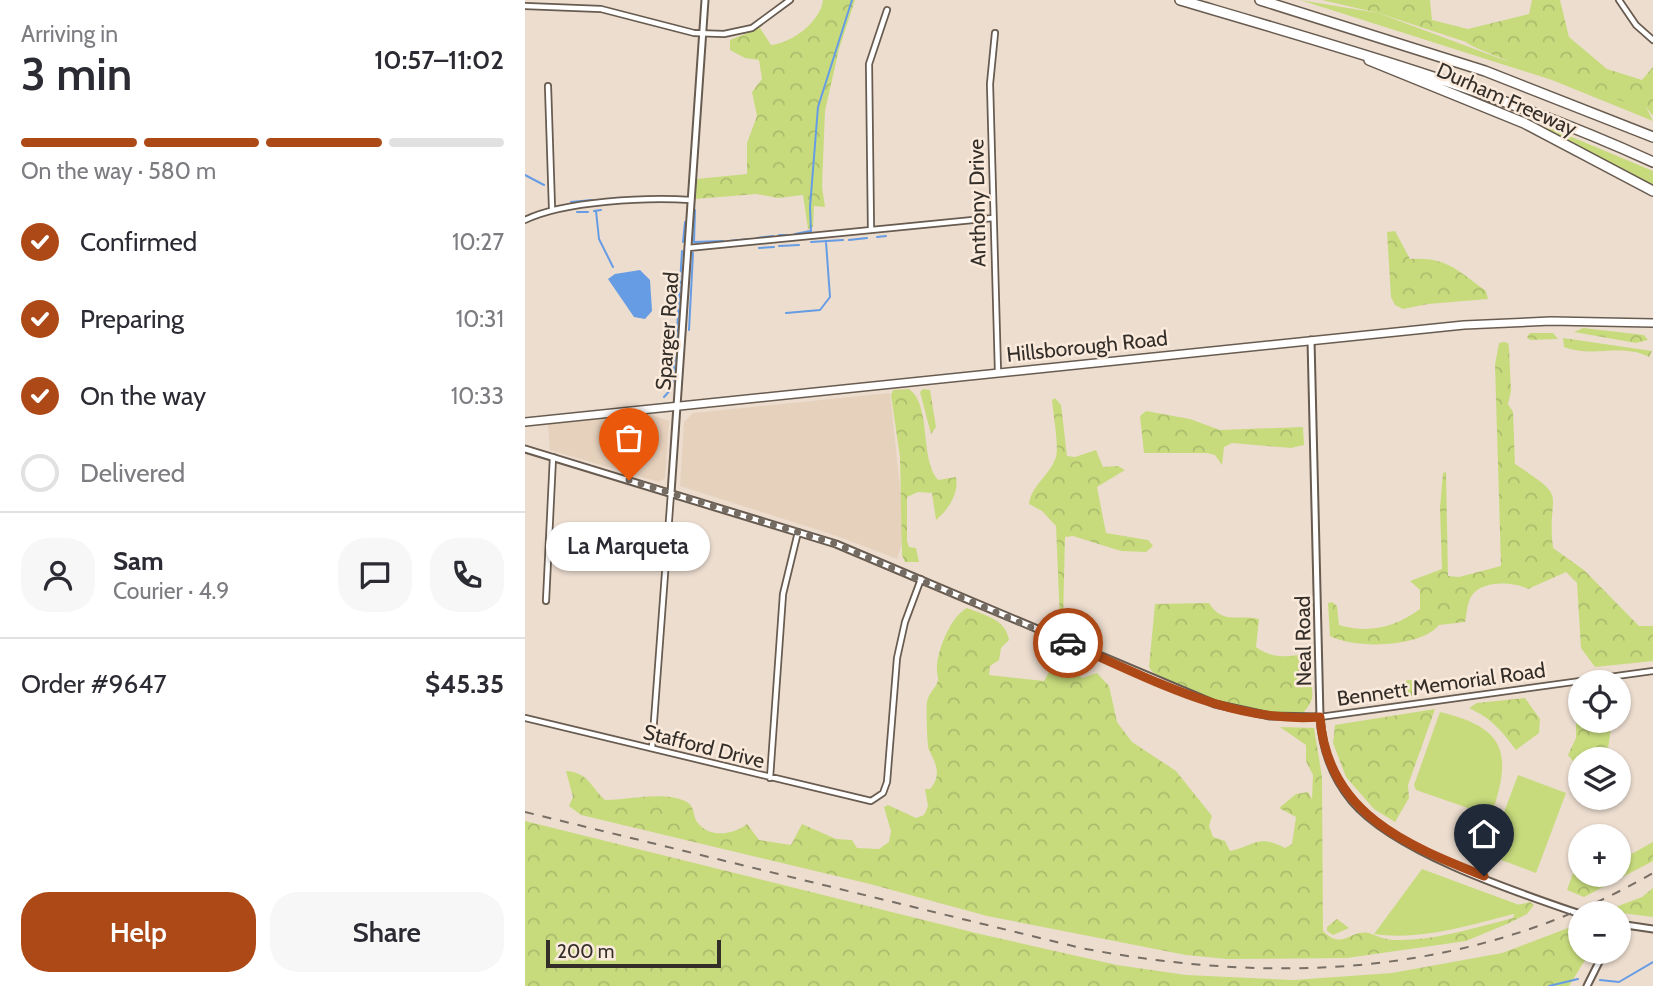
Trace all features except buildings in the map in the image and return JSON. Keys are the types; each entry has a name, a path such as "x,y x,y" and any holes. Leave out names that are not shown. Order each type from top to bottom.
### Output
{"highway":[{"path":"1180,0 1344,47 1511,103 1653,162"},
{"path":"1260,0 1485,71 1653,137"},
{"name":"Durham Freeway","path":"1344,47 1366,59 1524,123 1653,191"}],"main road":[{"name":"Hillsborough Road","path":"525,422 1311,340 1528,321 1653,323"}],"street":[{"name":"Sparger Road","path":"652,748 705,0"},
{"path":"525,6 601,9 703,34 731,34 753,28 790,0"},
{"path":"1619,0 1636,25 1653,40"},
{"path":"871,230 869,64 887,10"},
{"name":"Anthony Drive","path":"995,33 990,84 998,372"},
{"path":"548,86 552,208"},
{"path":"525,220 552,208 664,199 691,200"},
{"path":"688,248 993,218"},
{"name":"Neal Road","path":"1311,340 1320,717 1323,738 1334,772 1348,795 1366,814 1422,850 1568,909"},
{"name":"Bennett Memorial Road","path":"525,449 798,532 921,579 1215,704 1270,716 1320,717 1653,671"},
{"path":"546,601 553,457"},
{"path":"770,778 782,594 798,532"},
{"name":"Stafford Drive","path":"525,718 861,801 876,800 883,793 888,775 895,668 900,640 921,579"},
{"name":"Neal Road","path":"1543,899 1568,908"},
{"path":"1631,926 1653,929"},
{"path":"1587,986 1598,964"}],"shaded area":[{"path":"890,393 905,534 897,559 837,536 680,486 684,422 693,413"},
{"path":"650,414 669,421 665,478 659,482 550,450 548,424"}],"green space":[{"path":"823,0 855,0 839,49 825,111 822,187 825,207 814,206 813,227 808,229 803,195 778,198 756,194 695,199 696,179 747,174 747,143 757,116 752,92 762,79 759,60 745,58 730,50 730,40 760,28 771,45 788,40 811,23"},
{"path":"1300,0 1378,13 1496,57 1646,107 1653,121 1552,80"},
{"path":"1322,0 1430,0 1432,20 1468,29 1529,14 1532,0 1560,0 1569,37 1607,69 1642,80 1653,67 1653,116 1646,107 1552,77 1466,42 1378,13"},
{"path":"1548,127 1653,171 1653,185 1548,130"},
{"path":"1395,231 1410,259 1433,260 1451,266 1486,291 1488,299 1403,309 1395,305 1391,297 1387,232"},
{"path":"1583,328 1644,335 1648,340 1636,343 1574,332"},
{"path":"1530,333 1553,333 1558,339 1530,340 1527,337"},
{"path":"1563,338 1652,351 1649,357 1628,351 1575,350 1564,347"},
{"path":"1499,343 1508,343 1509,348 1511,391 1508,404 1513,412 1515,464 1550,491 1553,498 1553,548 1584,570 1639,626 1653,626 1653,661 1595,667 1581,648 1577,583 1566,572 1528,589 1508,584 1492,584 1478,589 1468,604 1465,622 1439,625 1430,633 1403,642 1355,643 1330,636 1328,603 1332,602 1337,606 1339,625 1361,629 1392,624 1420,609 1420,590 1410,581 1442,569 1440,508 1443,473 1446,472 1448,576 1459,577 1501,566 1495,365"},
{"path":"909,389 921,407 932,470 938,480 956,477 952,501 936,520 932,493 918,492 907,497 907,541 909,547 916,548 919,562 905,562 902,555 900,457 891,395 893,390"},
{"path":"923,389 930,390 936,427 931,434 920,392"},
{"path":"1055,398 1061,405 1067,456 1075,457 1096,450 1103,467 1118,466 1125,470 1097,487 1106,533 1148,540 1153,546 1146,552 1121,551 1073,536 1065,537 1063,622 1060,620 1056,526 1042,511 1029,504 1033,492 1056,457 1052,400"},
{"path":"1146,411 1190,419 1220,430 1303,427 1304,445 1291,448 1232,443 1224,447 1222,465 1215,455 1207,453 1144,453 1140,416"},
{"path":"1209,603 1214,610 1225,616 1259,619 1256,647 1268,654 1281,656 1308,652 1307,668 1312,697 1302,714 1263,715 1233,708 1199,697 1167,682 1149,667 1155,604"},
{"path":"967,608 999,622 1007,633 1009,640 1001,648 999,660 990,666 989,675 1044,681 1053,665 1062,660 1082,678 1097,673 1109,686 1117,722 1132,742 1176,771 1212,816 1209,826 1213,837 1225,841 1230,851 1263,841 1285,848 1292,844 1296,817 1279,808 1296,794 1308,792 1312,799 1313,775 1306,761 1306,745 1280,727 1314,728 1322,777 1323,931 1330,937 1341,939 1369,933 1391,940 1435,937 1513,918 1517,905 1530,902 1534,905 1527,914 1466,941 1347,958 1227,959 1186,955 987,916 870,884 581,815 569,806 573,797 566,771 584,777 605,800 656,796 685,801 691,806 698,823 716,833 736,830 747,824 759,840 791,845 802,824 836,839 852,840 857,848 879,849 889,842 891,831 884,807 888,805 916,818 924,815 928,806 925,789 930,789 934,784 937,774 928,747 927,702 938,681 937,670 942,643 956,618"},
{"path":"1407,680 1413,680 1418,688 1416,694 1407,696 1402,691 1402,685"},
{"path":"1525,698 1540,719 1539,733 1516,750 1484,716 1469,708 1477,703"},
{"path":"1435,709 1408,785 1409,798 1395,822 1374,809 1346,777 1333,743 1335,725"},
{"path":"1440,712 1480,726 1492,736 1499,747 1501,776 1491,816 1416,790 1414,785"},
{"path":"1576,733 1610,733 1608,747 1572,747"},
{"path":"1518,775 1566,793 1536,873 1488,855"},
{"path":"525,821 980,934 1117,965 1186,975 1293,980 1392,973 1502,953 1568,928 1568,964 1583,964 1569,986 525,986"},
{"path":"1653,842 1653,861 1631,872 1631,854"},
{"path":"1422,869 1522,906 1521,912 1430,933 1393,936 1374,934"},
{"path":"1568,887 1603,887 1584,897 1567,890"},
{"path":"1653,888 1653,917 1631,914 1631,901"},
{"path":"1337,919 1349,928 1333,935 1327,931 1327,927"}],"water":[{"path":"640,270 650,280 652,311 645,319 634,317 608,279 615,274"}],"waterway":[{"path":"811,232 810,207 818,107 852,0"},
{"path":"525,175 544,185"},
{"path":"571,202 592,200"},
{"path":"594,211 601,210"},
{"path":"695,210 694,242 723,241"},
{"path":"596,211 599,239 613,267"},
{"path":"577,212 588,212"},
{"path":"683,242 685,222"},
{"path":"795,234 810,231"},
{"path":"779,235 787,235"},
{"path":"757,238 773,236"},
{"path":"877,237 886,236"},
{"path":"849,240 867,238"},
{"path":"729,241 749,239"},
{"path":"811,242 843,240"},
{"path":"786,313 820,310 830,297 826,242"},
{"path":"779,246 799,245"},
{"path":"759,248 774,247"},
{"path":"676,347 682,251"},
{"path":"689,330 693,253"},
{"path":"664,397 672,388 675,357"},
{"path":"1600,980 1619,982 1653,962"},
{"path":"1549,986 1578,979"}],"railway":[{"path":"525,812 1081,948 1155,960 1229,967 1302,968 1375,963 1446,952 1516,934 1585,907 1653,873"}],"way so far":[{"path":"629,480 836,544 1068,643"}],"place":[{"name":"La Marqueta","path":"629,480"}],"route":[{"path":"1068,643 1198,698 1232,709 1270,716 1320,717 1331,765 1343,789 1357,806 1392,833 1422,850 1484,876"}]}
